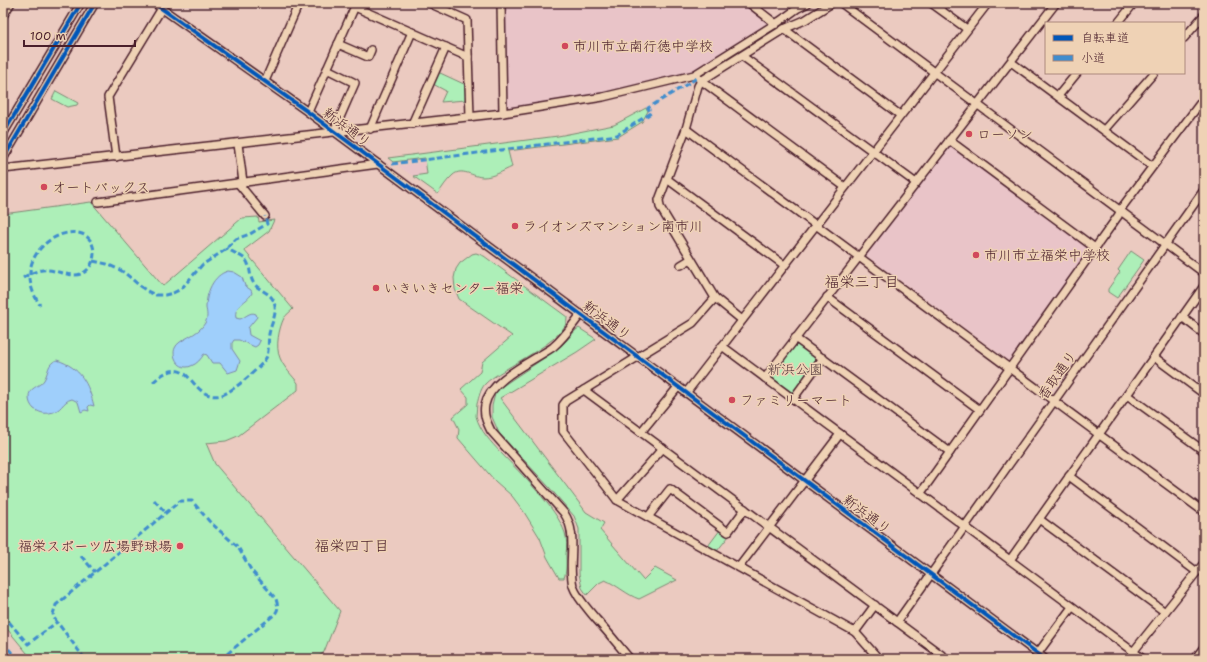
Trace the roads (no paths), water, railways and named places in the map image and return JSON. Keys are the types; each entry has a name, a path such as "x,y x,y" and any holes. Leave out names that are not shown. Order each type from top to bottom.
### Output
{"street":[{"path":"3,16 11,3"},
{"path":"3,134 81,3"},
{"path":"3,159 95,3"},
{"name":"新浜通り","path":"154,3 308,112 1045,659"},
{"path":"265,81 299,3"},
{"path":"429,3 467,20 470,117"},
{"path":"500,3 503,113"},
{"path":"749,3 776,24"},
{"path":"3,169 412,124 503,113 603,97 694,75 808,3"},
{"path":"742,320 715,298 659,205 659,200 686,129 698,86 701,82 784,29 805,20 832,3"},
{"path":"841,3 1204,273"},
{"path":"931,3 967,29"},
{"path":"686,393 988,3"},
{"path":"765,378 1056,3"},
{"path":"1119,22 1134,3"},
{"path":"308,112 356,5 468,57"},
{"path":"116,157 108,97 162,8"},
{"path":"1185,37 1204,16"},
{"path":"784,29 900,115"},
{"path":"370,129 412,32"},
{"path":"338,44 368,57 371,50"},
{"path":"412,124 446,47"},
{"path":"742,56 916,183"},
{"path":"1011,62 1152,166"},
{"path":"327,69 355,83 335,132"},
{"path":"1058,96 1076,74"},
{"path":"1104,130 1153,74"},
{"path":"694,75 701,82 845,187"},
{"path":"920,494 1152,166 1204,98"},
{"path":"686,129 1054,401 1203,509"},
{"path":"949,140 1095,248"},
{"path":"238,144 241,182 265,216"},
{"path":"98,202 378,164"},
{"path":"667,179 784,265"},
{"name":"香取通り","path":"897,622 1204,190"},
{"path":"681,265 691,259"},
{"path":"1010,560 1204,286"},
{"path":"827,297 980,410"},
{"path":"715,298 694,323 566,401 563,405 563,431 617,500 855,632 879,659"},
{"path":"581,314 566,334 555,345 496,386 488,397 484,414 491,431 569,520 572,535 573,586 582,602 630,659"},
{"path":"1182,318 1204,334"},
{"path":"796,338 950,452"},
{"path":"722,346 1143,659"},
{"path":"1154,357 1204,394"},
{"path":"793,399 823,358"},
{"path":"641,432 678,387"},
{"path":"584,390 947,659"},
{"path":"1127,395 1204,451"},
{"path":"738,567 840,434"},
{"path":"617,500 663,448"},
{"path":"1069,476 1197,572"},
{"path":"648,517 670,489 728,532 745,509"},
{"path":"1039,519 1165,612"},
{"path":"1133,652 1204,563"},
{"path":"855,632 875,605"},
{"path":"1038,653 1072,607"},
{"path":"1195,659 1204,648"}],"water":[{"path":"228,271 234,272 242,277 245,286 251,290 252,293 250,296 237,310 236,318 240,319 250,314 256,314 257,317 248,328 249,335 260,341 255,347 239,340 234,340 232,343 232,349 240,361 237,370 228,373 220,363 212,363 207,355 204,354 195,364 183,367 175,359 175,348 180,342 198,331 205,323 207,317 206,302 211,285 218,276"},
{"path":"57,360 72,367 78,372 86,383 94,406 90,405 88,407 89,411 85,410 81,412 78,402 72,399 66,402 57,411 49,413 39,412 31,405 29,401 30,392 42,382 46,377 51,363"}],"place":[{"name":"市川市立南行徳中学校","path":"565,46"},
{"name":"ローソン","path":"969,134"},
{"name":"オートバックス","path":"44,187"},
{"name":"ライオンズマンション南市川","path":"515,226"},
{"name":"市川市立福栄中学校","path":"976,255"},
{"name":"いきいきセンター福栄","path":"376,288"},
{"name":"ファミリーマート","path":"732,400"},
{"name":"福栄スポーツ広場野球場","path":"180,546"}],"district":[{"name":"福栄三丁目","path":"862,282"},
{"name":"福栄四丁目","path":"352,546"}],"park label":[{"name":"新浜公園","path":"795,369"}]}
